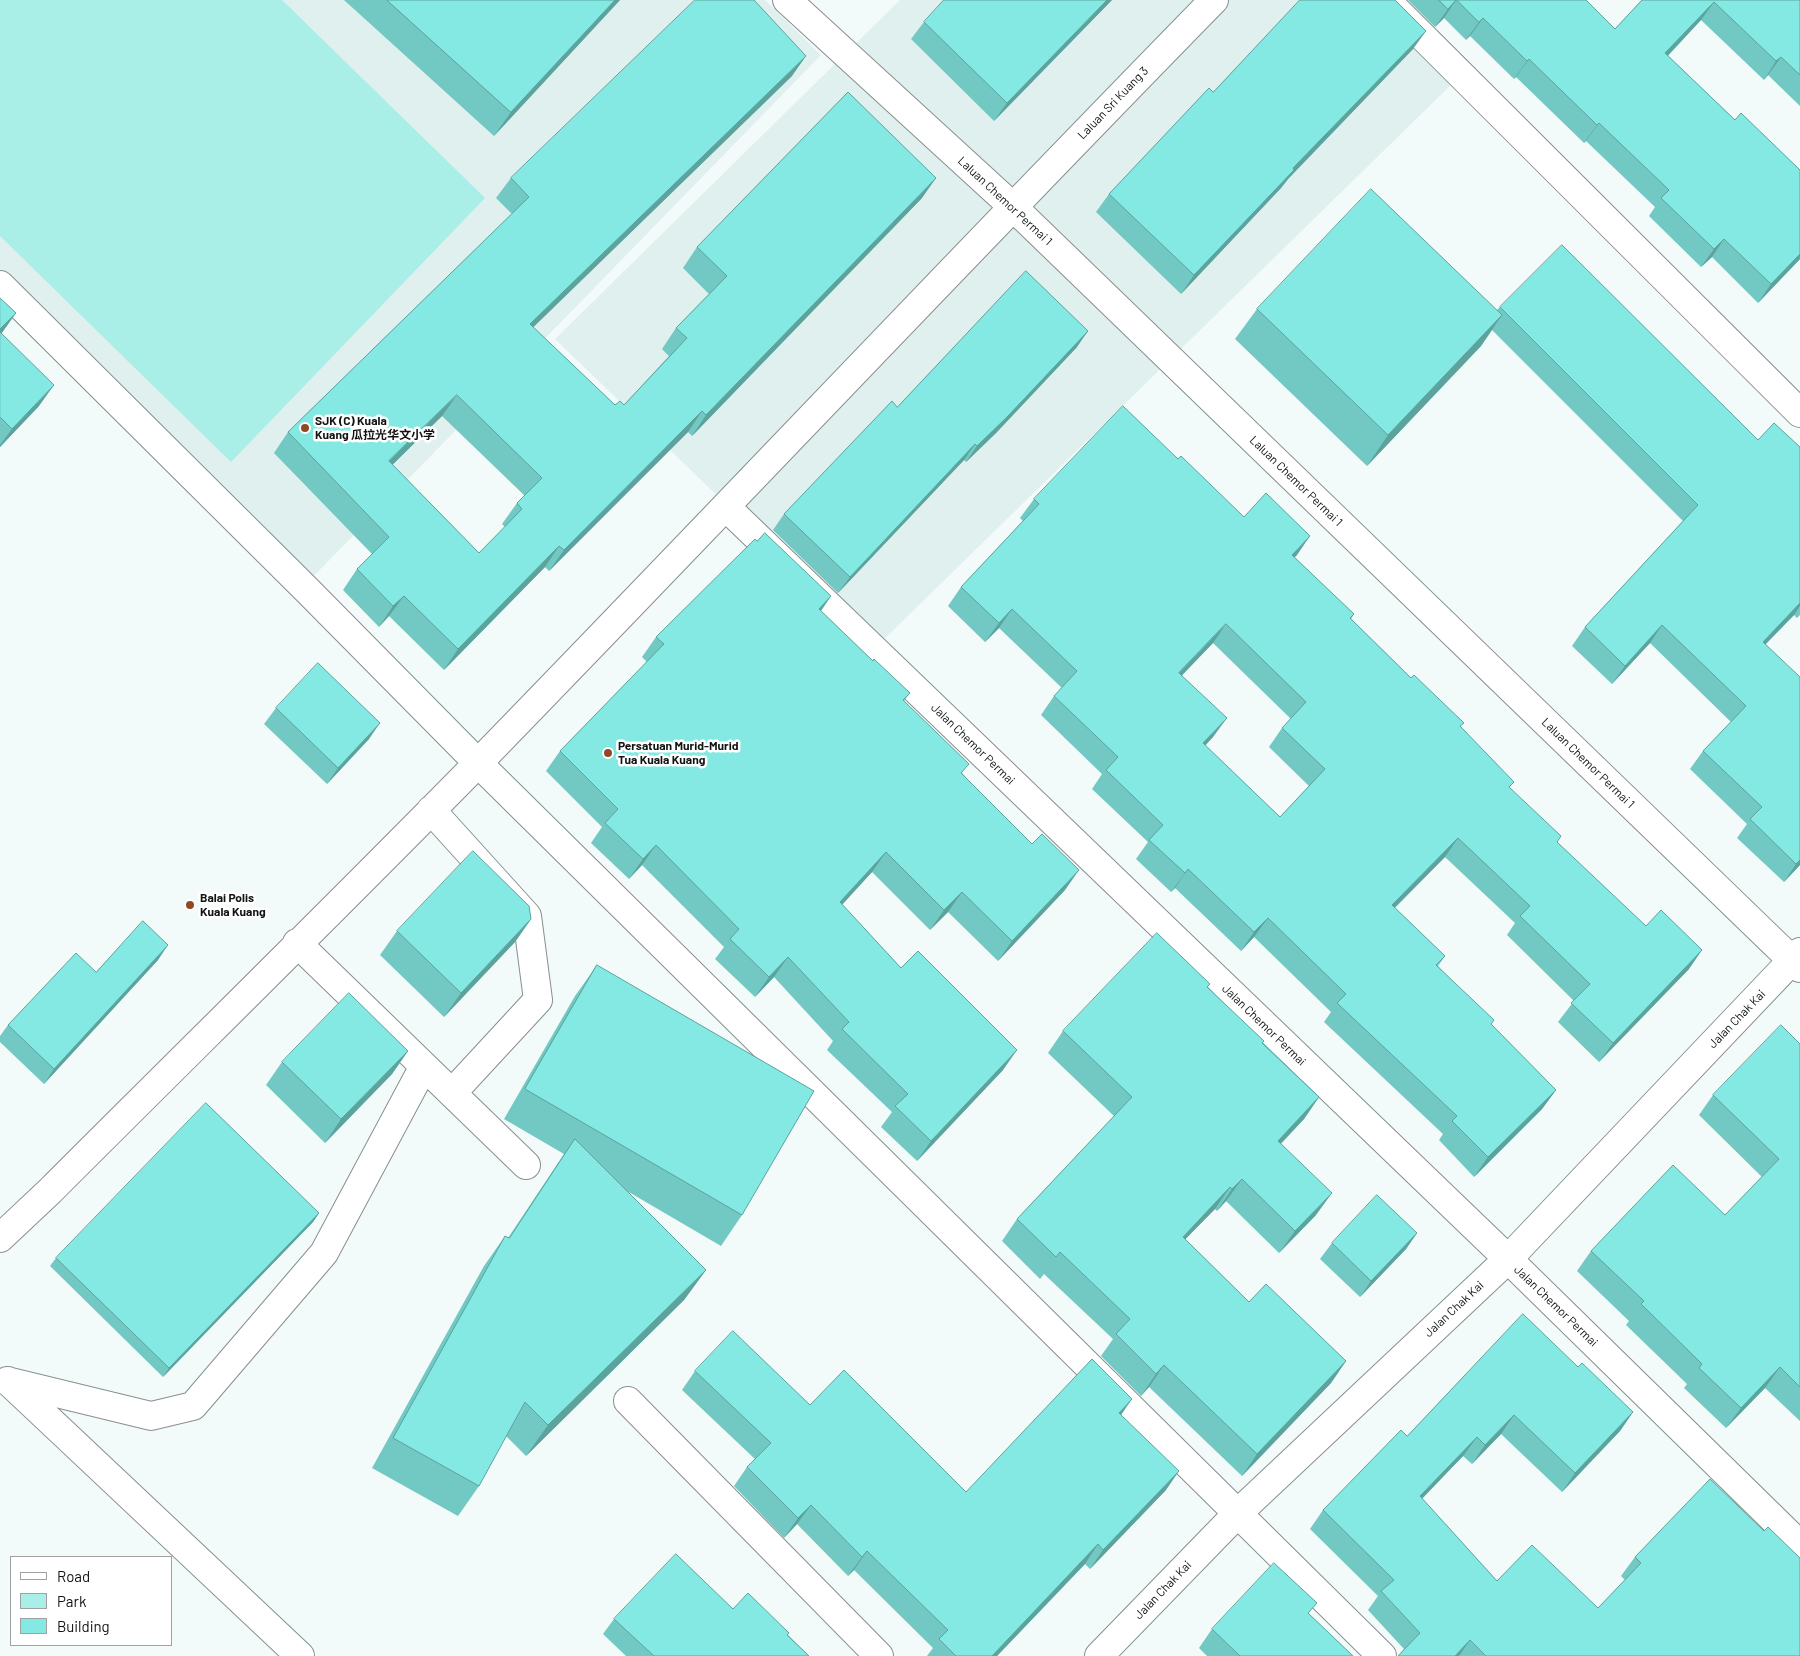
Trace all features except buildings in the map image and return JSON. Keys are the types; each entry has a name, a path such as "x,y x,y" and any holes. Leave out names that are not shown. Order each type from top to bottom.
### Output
{"street":[{"name":"Laluan Chemor Permai 1","path":"787,0 1012,206 1797,960"},
{"name":"Laluan Sri Kuang 3","path":"0,1238 50,1191 478,763 726,507 1012,206 1214,0"},
{"path":"1386,0 1800,413"},
{"path":"0,285 308,590 478,763 1382,1656"},
{"name":"Jalan Chemor Permai","path":"726,507 1508,1259 1800,1545"},
{"path":"431,810 527,916 538,1000 452,1093"},
{"path":"297,943 526,1165"},
{"name":"Jalan Chak Kai","path":"1099,1656 1238,1513 1508,1259 1797,960"},
{"path":"4,1377 151,1416 193,1406 324,1253 424,1066"},
{"path":"4,1377 300,1656"},
{"path":"628,1401 879,1656"}],"shaded area":[{"name":"SJK (C) Kuala Kuang 瓜拉光华文小学","path":"0,0 765,0 821,55 306,584 0,273"},
{"path":"900,0 1372,0 1455,81 875,648 555,339"}],"green space":[{"path":"0,0 282,0 485,198 231,462 0,236"}],"place":[{"name":"SJK (C) Kuala Kuang 瓜拉光华文小学","path":"305,428"},
{"name":"Persatuan Murid-Murid Tua Kuala Kuang","path":"608,753"},
{"name":"Balai Polis Kuala Kuang","path":"190,905"}]}
